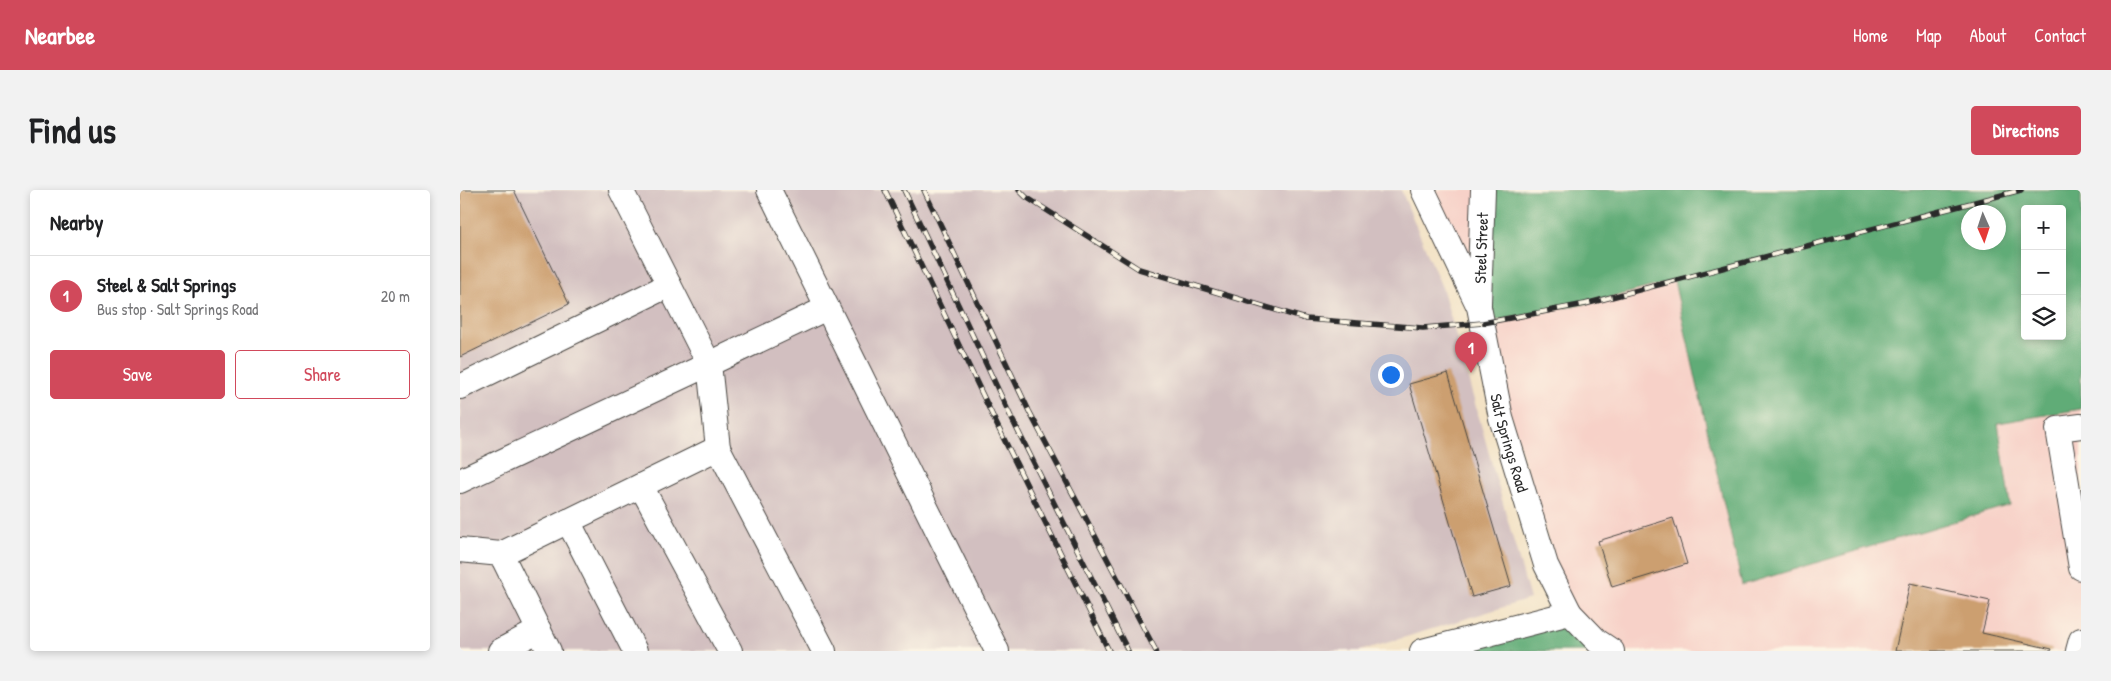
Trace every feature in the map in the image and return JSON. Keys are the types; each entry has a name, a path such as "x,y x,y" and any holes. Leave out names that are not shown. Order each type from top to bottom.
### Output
{"street":[{"path":"622,190 709,364 718,448 824,651"},
{"path":"769,190 997,651"},
{"name":"Salt Springs Road","path":"1423,190 1479,307 1501,418 1546,565 1570,613 1597,641 1612,651"},
{"name":"Steel Street","path":"1479,307 1484,190"},
{"path":"460,387 669,285"},
{"path":"460,481 827,308"},
{"path":"2081,426 2058,430 2081,568"},
{"path":"460,550 501,554 718,448"},
{"path":"641,486 730,651"},
{"path":"568,521 635,651"},
{"path":"500,651 544,641 501,554"},
{"path":"1422,651 1570,613"},
{"path":"2078,651 2081,640"}],"shaded area":[{"path":"460,190 1401,190 1443,290 1530,599 1360,651 460,651"},
{"path":"1423,190 1483,190 1479,307"},
{"path":"1674,281 1742,585 2010,505 1997,423 2081,409 2081,651 1612,651 1570,613 1483,323 1585,304"}],"green space":[{"path":"1483,190 2081,190 2081,409 1998,423 2010,505 1742,585 1674,281 1585,304 1483,323"},
{"path":"1570,613 1612,651 1422,651"}],"building":[{"path":"460,190 514,190 569,304 460,357"},
{"path":"1448,373 1511,586 1472,597 1409,384"},
{"path":"1673,518 1687,564 1612,587 1598,541"},
{"path":"1910,583 1990,601 1982,633 2052,649 2051,651 1895,651"}],"railway":[{"path":"885,190 997,425 1109,651"},
{"path":"904,190 1012,419 1128,651"},
{"path":"924,190 1029,411 1156,651"},
{"path":"1019,190 1026,197 1139,269 1306,319 1423,328 1483,323 1585,304 2021,190"}],"place":[{"name":"Steel & Salt Springs","path":"1471,373"}]}
